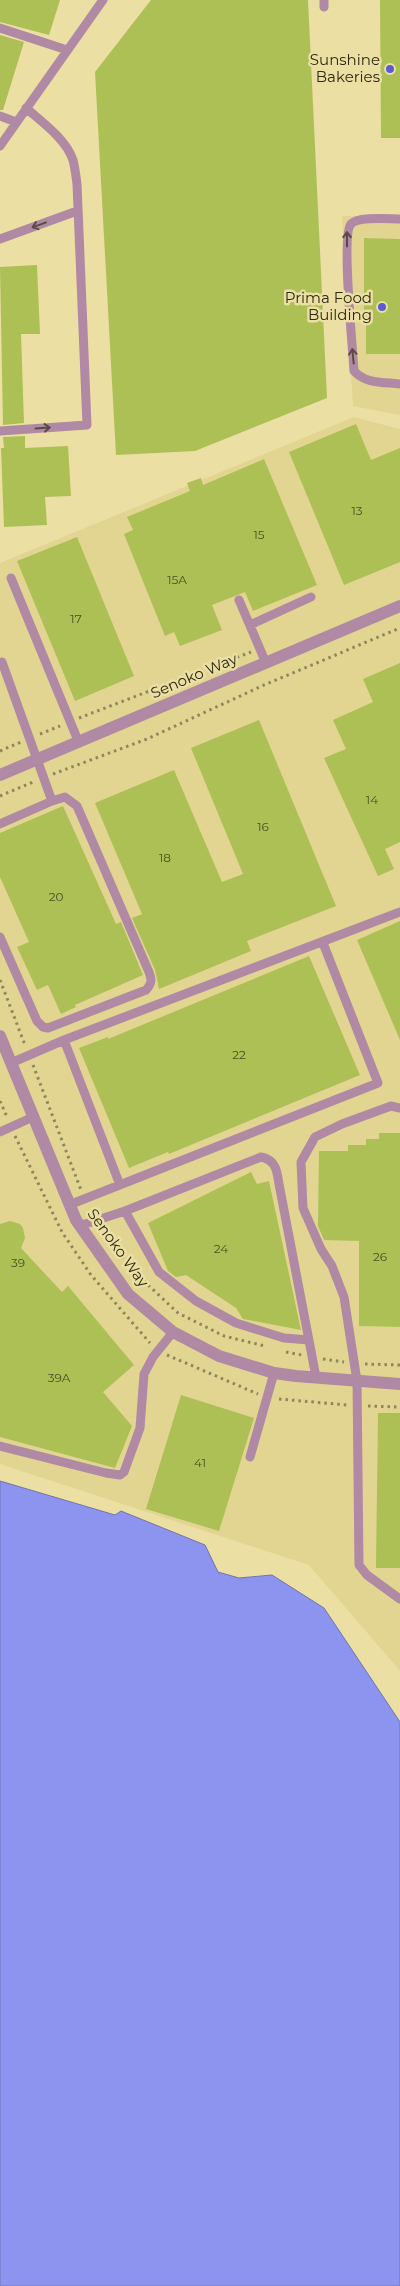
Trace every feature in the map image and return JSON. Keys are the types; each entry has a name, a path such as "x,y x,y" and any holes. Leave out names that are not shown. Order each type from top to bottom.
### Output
{"street":[{"name":"Senoko Way","path":"0,775 400,606"},
{"name":"Senoko Way","path":"0,1036 79,1226 128,1294 173,1332 219,1356 274,1372 400,1384"}],"lane":[{"path":"0,146 103,0"},
{"path":"0,28 67,50"},
{"path":"0,431 87,425 77,184 73,160 68,150 47,126 26,108"},
{"path":"0,116 16,122"},
{"path":"0,239 77,211"},
{"path":"400,219 359,220 351,224 347,230 347,265 354,371 369,381 400,384"},
{"path":"11,578 79,743"},
{"path":"250,625 311,597"},
{"path":"238,600 266,663"},
{"path":"2,662 52,801"},
{"path":"0,824 65,797 77,806 149,972 152,980 151,985 146,990 90,1013 48,1028 43,1027 37,1021 0,936"},
{"path":"11,1062 64,1040 324,943 400,912"},
{"path":"69,1205 378,1082 324,943"},
{"path":"64,1040 120,1185"},
{"path":"400,1108 391,1106 342,1124 315,1137 301,1162 303,1208 321,1249 332,1266 344,1297 354,1363 357,1406 359,1565 367,1575 400,1599"},
{"path":"0,1132 33,1117"},
{"path":"79,1226 125,1212 261,1157 271,1161 276,1167 316,1377"},
{"path":"125,1212 159,1272 196,1301 236,1323 284,1338 309,1340"},
{"path":"0,1446 120,1475 124,1472 140,1428 144,1374 158,1351 173,1332"},
{"path":"250,1458 274,1372"}],"path":[{"path":"0,796 147,739 264,685 400,628"},
{"path":"0,751 70,721 260,648"},
{"path":"0,980 85,1199"},
{"path":"0,1101 62,1232 91,1275 158,1351 267,1398 357,1406 400,1407"},
{"path":"96,1221 130,1268 178,1313 224,1336 268,1347"},
{"path":"277,1349 313,1358 354,1363 400,1365"}],"shaded area":[{"path":"342,216 400,216 400,415 353,406"},
{"path":"354,417 400,429 400,1671 309,1565 0,1464 0,563"}],"water":[{"path":"0,1481 115,1515 121,1511 205,1545 218,1572 239,1578 272,1575 324,1608 400,1722 400,2286 0,2286"}],"building":[{"path":"0,0 60,0 49,35 0,22"},
{"path":"151,0 308,0 327,398 195,451 116,455 95,72"},
{"name":"Sunshine Bakeries","path":"380,0 400,0 400,138 381,138"},
{"path":"0,35 24,42 3,110 0,110"},
{"name":"Prima Food Building","path":"364,238 400,239 400,354 366,354"},
{"path":"37,265 40,334 21,334 24,423 3,425 0,267"},
{"path":"356,424 371,460 400,448 400,562 344,585 289,452"},
{"path":"25,436 25,448 68,446 71,496 45,497 47,525 4,527 1,448 4,448 3,437"},
{"path":"264,459 317,585 253,611 245,592 212,605 222,630 180,646 174,632 165,636 124,534 133,530 127,517 190,491 187,483 201,478 203,485"},
{"path":"77,537 134,676 75,701 17,561"},
{"path":"400,663 400,842 385,849 394,869 378,876 324,758 346,749 333,720 373,702 363,679"},
{"path":"259,720 336,906 247,941 251,951 159,989 155,970 132,918 142,914 95,803 174,770 222,882 243,874 191,748"},
{"path":"63,806 116,924 121,922 143,975 75,1005 76,1007 61,1014 48,985 37,990 17,947 29,942 0,877 0,833"},
{"path":"400,921 400,1040 357,940"},
{"path":"309,956 360,1075 169,1154 168,1152 129,1168 79,1048 108,1037 108,1039"},
{"path":"379,1133 400,1133 400,1327 359,1326 359,1241 324,1240 318,1226 319,1151 348,1151 348,1145 366,1145 366,1139 379,1139"},
{"path":"251,1172 257,1184 269,1181 301,1330 243,1319 236,1308 186,1275 176,1277 168,1271 148,1223"},
{"path":"10,1221 20,1224 23,1228 25,1238 21,1248 62,1292 68,1286 134,1365 103,1392 132,1426 115,1468 0,1437 0,1224"},
{"path":"181,1395 254,1418 219,1531 146,1509"},
{"path":"378,1413 400,1413 400,1568 376,1568"}],"place":[{"name":"Sunshine Bakeries","path":"390,69"},
{"name":"Prima Food Building","path":"382,307"}]}
